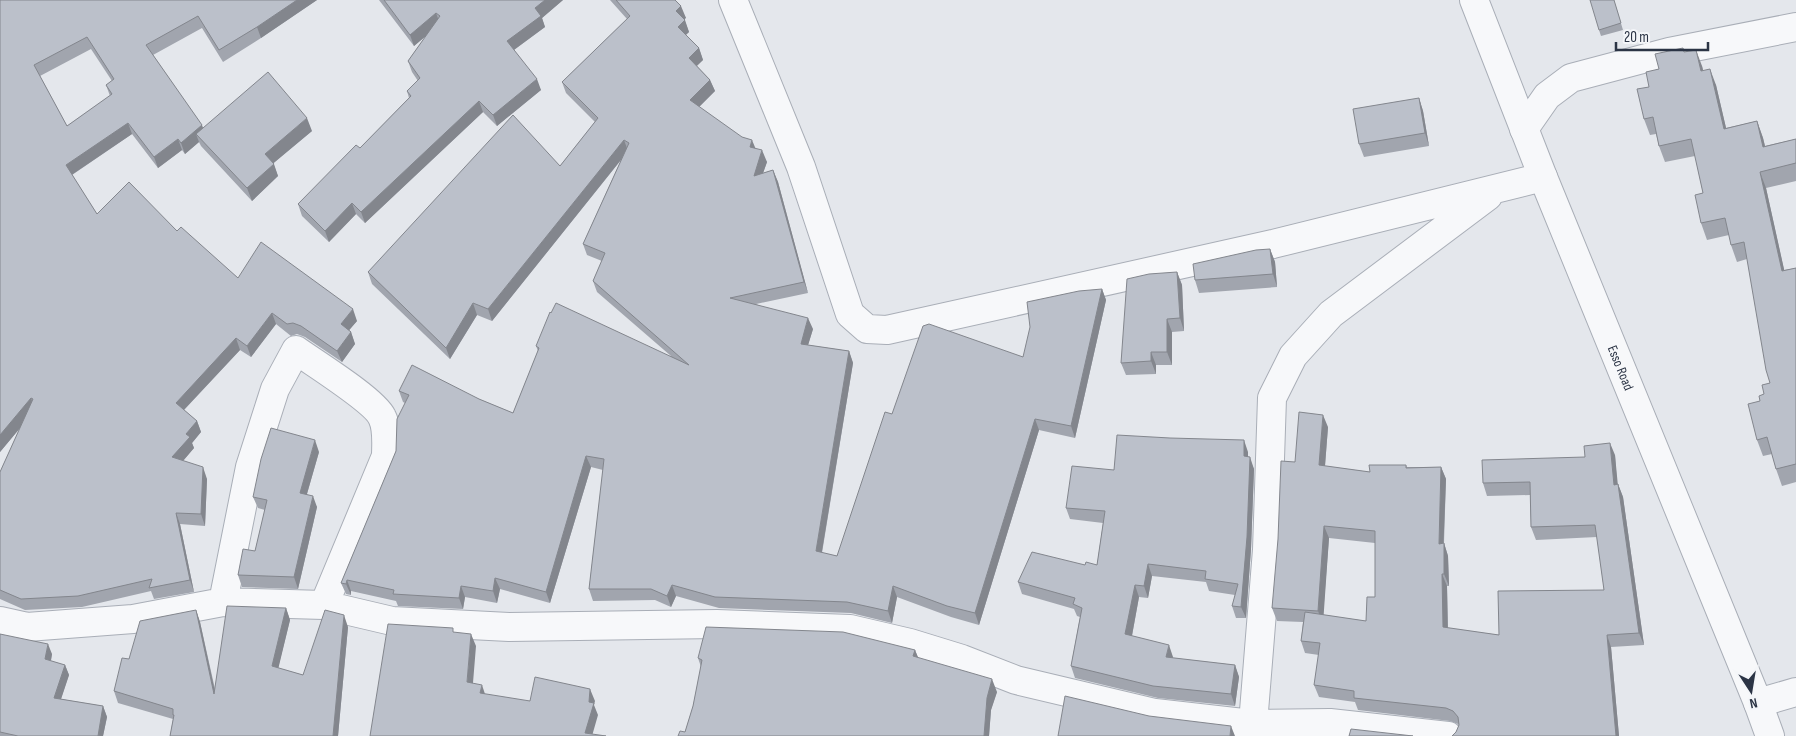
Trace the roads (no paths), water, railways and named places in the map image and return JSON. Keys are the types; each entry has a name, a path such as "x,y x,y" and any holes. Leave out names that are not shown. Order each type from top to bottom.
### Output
{"street":[{"path":"733,0 801,167 850,314 867,329 886,330 1273,244 1543,177"},
{"name":"Esso Road","path":"1474,0 1543,177 1770,736"},
{"path":"1524,129 1547,96 1571,78 1669,52 1796,27"},
{"path":"1252,730 1267,550 1272,398 1293,356 1331,314 1498,189"},
{"path":"223,602 250,467 275,389 296,350 370,403 382,417 386,433 386,456 324,605"},
{"path":"0,621 27,627 94,623 133,619 223,602 324,605 392,621 483,626 717,624 850,629 910,643 962,659 1016,680 1155,713 1252,730 1330,723 1448,736"},
{"path":"1758,703 1796,692"}]}
